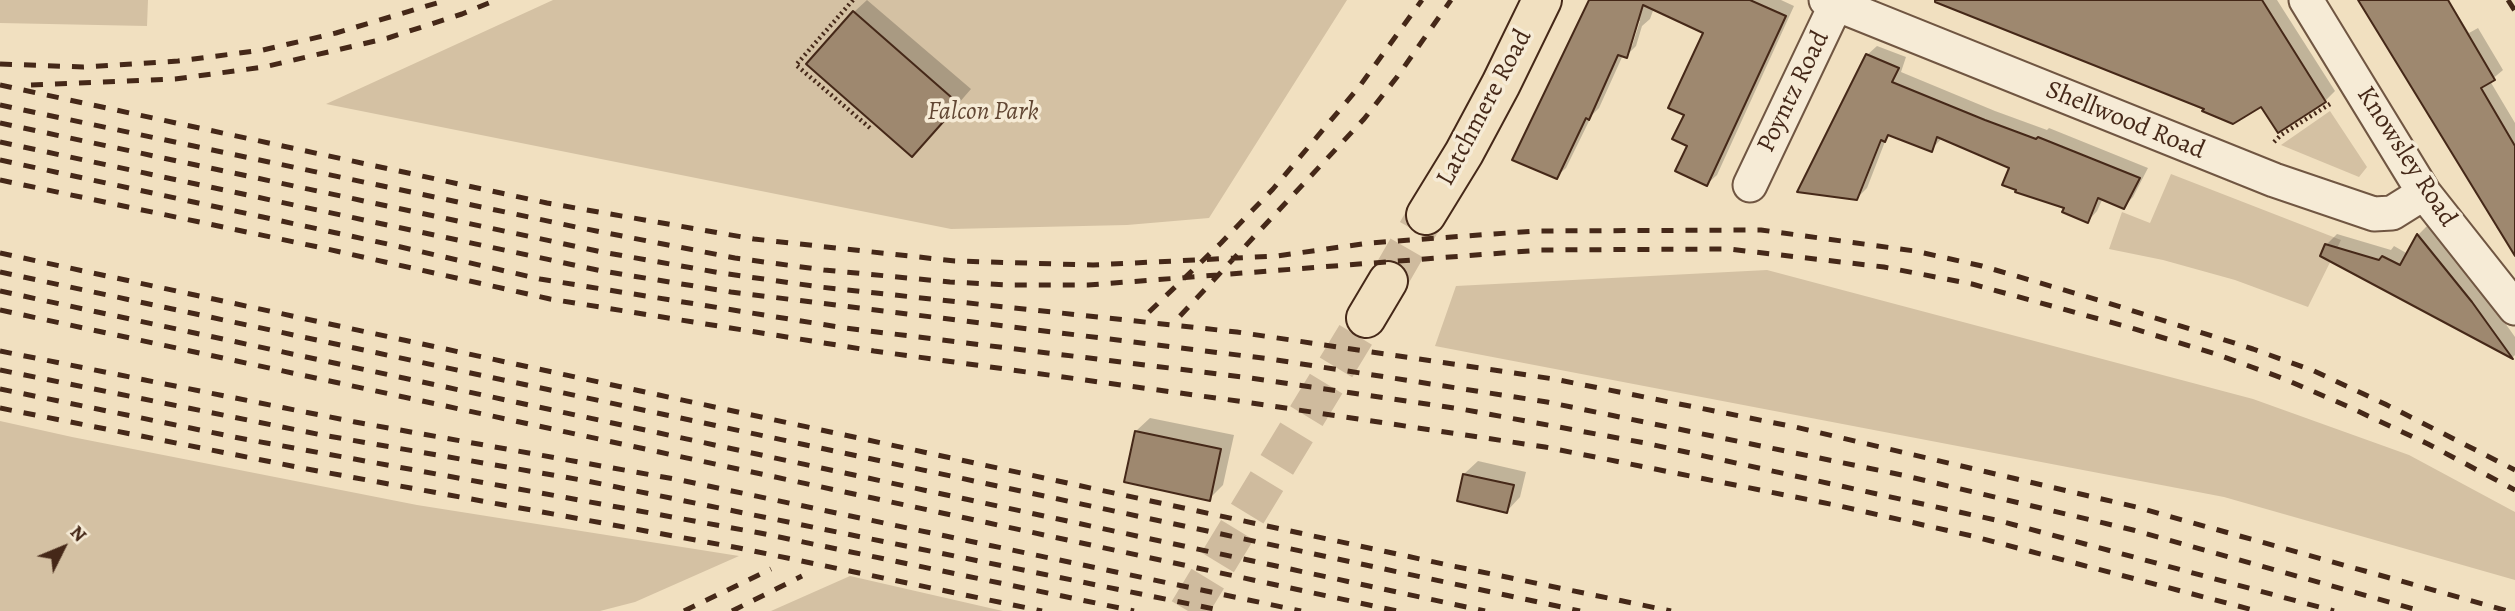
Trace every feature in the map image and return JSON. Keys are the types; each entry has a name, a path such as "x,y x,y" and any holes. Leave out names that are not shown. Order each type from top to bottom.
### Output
{"highway":[{"name":"Latchmere Road","path":"1426,215 1464,153 1542,0"},
{"path":"1366,318 1388,281"}],"street":[{"name":"Knowsley Road","path":"2306,0 2424,192 2515,308"},
{"name":"Shellwood Road","path":"1834,2 2256,173 2374,215 2392,213 2424,192"},
{"name":"Poyntz Road","path":"1750,185 1834,2"}],"path":[{"path":"853,0 796,65 870,128"},
{"path":"2256,173 2266,150 2281,135 2359,83"}],"green space":[{"path":"0,0 148,0 147,26 0,23"},
{"name":"Falcon Park","path":"553,0 1347,0 1209,218 1127,225 951,229 326,104"},
{"path":"2330,111 2367,167 2359,177 2281,145"},
{"path":"2171,174 2341,240 2308,307 2235,280 2163,260 2109,249 2122,212 2150,223"},
{"path":"1767,270 2253,399 2409,455 2515,512 2515,580 2224,497 1435,346 1456,286"},
{"path":"0,421 417,505 739,556 635,602 600,611 0,611"},
{"path":"850,576 994,609 1003,611 771,611"}],"building":[{"path":"1589,0 1750,0 1786,16 1707,186 1675,171 1687,146 1672,139 1684,115 1668,108 1703,33 1643,5 1627,58 1618,55 1589,120 1586,118 1557,179 1512,160"},
{"path":"1935,0 2262,0 2326,102 2278,133 2261,107 2233,124 2202,111 2204,109"},
{"path":"2358,0 2448,0 2495,80 2481,88 2515,146 2515,256"},
{"path":"853,11 959,104 912,157 806,64"},
{"path":"1866,54 1899,68 1892,82 2140,178 2124,209 2098,198 2088,223 2062,212 2064,208 2002,185 2009,168 1937,137 1932,152 1888,135 1885,142 1881,140 1857,200 1797,192"},
{"path":"2417,234 2472,302 2513,359 2320,256 2325,244 2379,260 2382,256 2400,265"},
{"path":"1135,431 1221,449 1210,501 1124,482"},
{"path":"1463,474 1514,485 1507,513 1457,501"}],"tunnel":[{"path":"1388,281 1426,215"},
{"path":"1188,611 1366,318"}],"railway":[{"path":"0,64 83,67 178,61 263,50 336,33 447,0"},
{"path":"31,85 175,79 264,67 388,38 496,0"},
{"path":"1149,312 1273,189 1359,87 1422,0"},
{"path":"1180,316 1364,119 1451,0"},
{"path":"2508,0 2515,11"},
{"path":"0,85 547,203 754,239 955,261 1093,265 1277,256 1369,243 1535,231 1761,230 1915,251 1982,266 2105,302 2314,371 2515,470"},
{"path":"0,105 735,258 950,282 1088,285 1541,250 1729,249 1884,267 1972,284 2216,354 2347,406 2428,444 2515,490"},
{"path":"0,123 602,252 721,273 820,287 1237,332 1554,379 1795,427 2136,507 2508,611"},
{"path":"0,142 602,271 731,292 1270,359 1547,402 1902,475 2133,530 2421,611"},
{"path":"0,160 540,279 845,328 1251,378 1461,409 1645,443 2000,521 2334,611"},
{"path":"0,180 550,299 874,351 1545,447 1835,505 1972,536 2257,611"},
{"path":"0,253 1671,611"},
{"path":"0,272 1580,611"},
{"path":"0,291 1485,611"},
{"path":"0,310 1397,611"},
{"path":"0,351 355,422 680,480 1301,611"},
{"path":"0,370 322,435 587,481 1224,611"},
{"path":"0,389 239,438 760,533 1134,611"},
{"path":"0,408 307,469 739,548 1042,611"},
{"path":"684,611 771,569"},
{"path":"732,611 802,576"}]}
